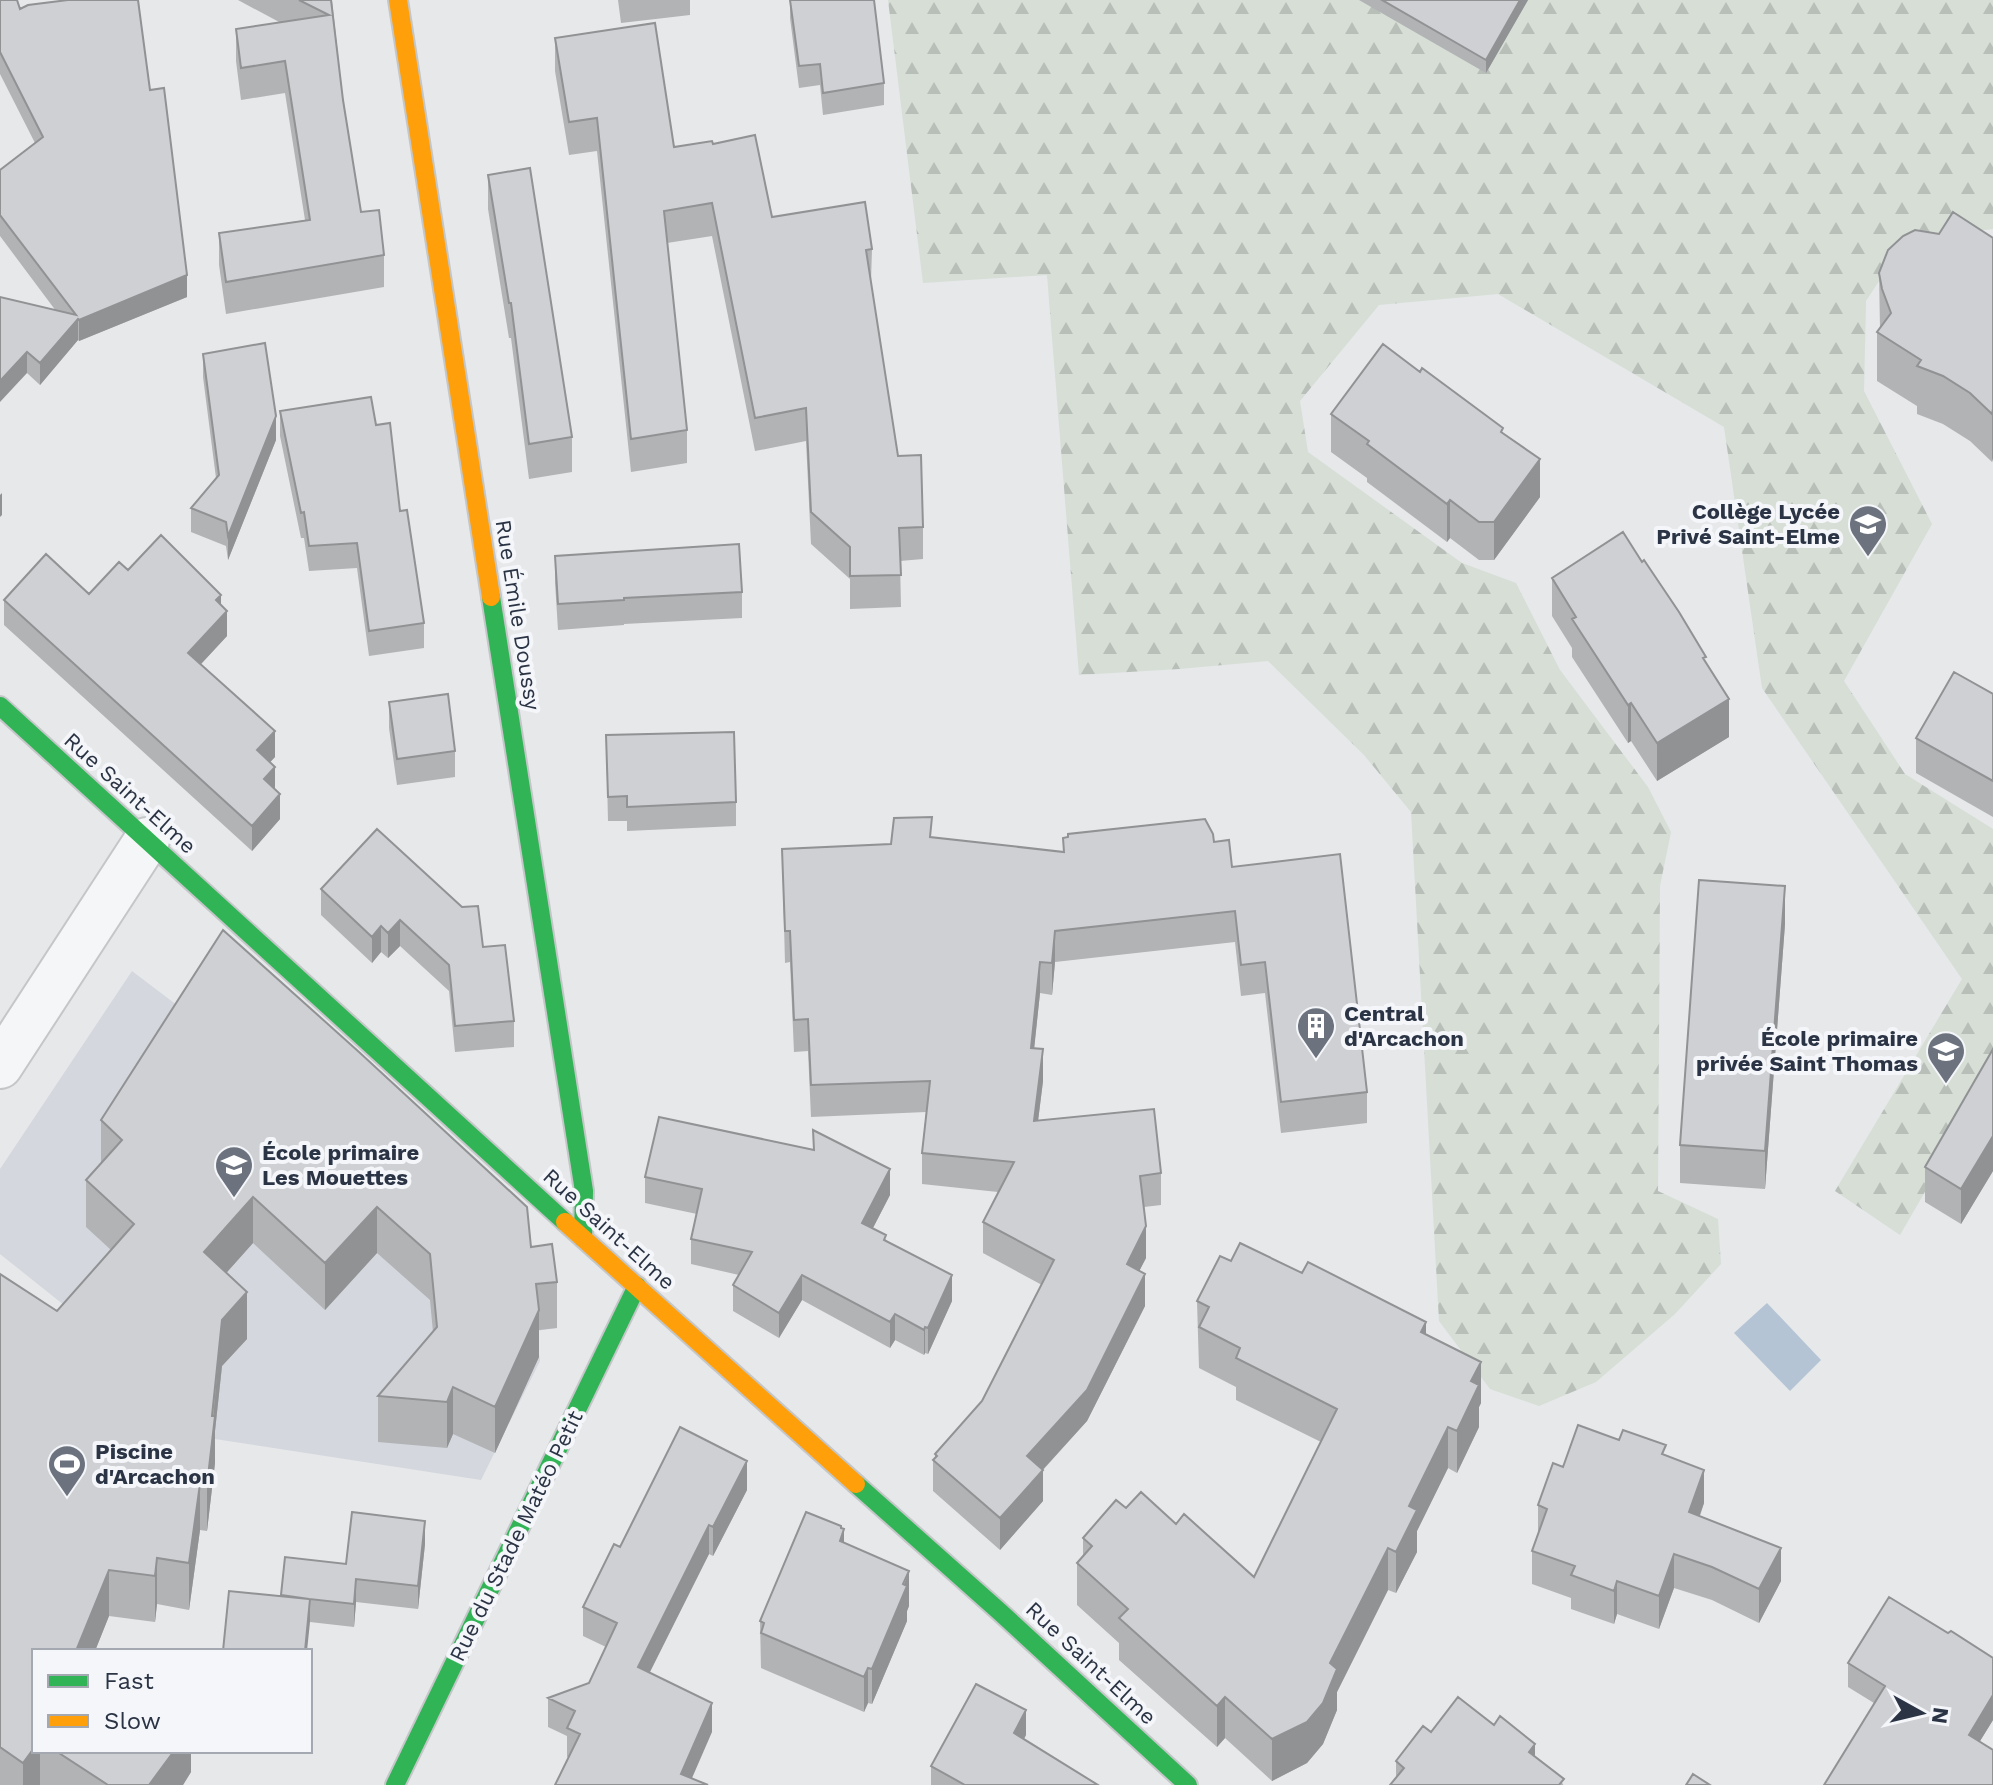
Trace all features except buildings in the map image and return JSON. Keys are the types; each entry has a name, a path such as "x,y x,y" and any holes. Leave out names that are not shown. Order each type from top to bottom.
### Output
{"street":[{"name":"Rue Émile Doussy","path":"398,0 584,1191 583,1238"},
{"name":"Rue Saint-Elme","path":"0,706 1188,1785"},
{"path":"0,1066 147,840"},
{"name":"Rue du Stade Matéo Petit","path":"395,1785 637,1286"}],"shaded area":[{"name":"École primaire Les Mouettes","path":"132,971 552,1290 557,1328 536,1331 540,1361 481,1480 215,1439 178,1396 0,1254 0,1169"}],"green space":[{"path":"888,0 1993,0 1993,229 1959,233 1896,255 1866,301 1864,391 1932,524 1844,681 1905,774 1993,829 1993,1074 1900,1235 1835,1191 1962,979 1762,688 1724,427 1498,294 1379,305 1300,401 1308,452 1462,563 1516,583 1560,670 1648,787 1671,832 1660,886 1658,1191 1718,1219 1721,1264 1675,1314 1596,1382 1539,1406 1490,1389 1439,1321 1411,812 1364,755 1268,661 1079,675 1047,275 923,283"}],"water":[{"path":"1767,1303 1821,1360 1790,1391 1734,1333"}],"traffic: fast":[{"path":"491,597 584,1191 583,1238"},
{"path":"0,706 565,1222"},
{"path":"395,1785 637,1286"},
{"path":"856,1484 1188,1785"}],"traffic: slow":[{"path":"398,0 491,597"},
{"path":"565,1222 856,1484"}],"place":[{"name":"Collège Lycée Privé Saint-Elme","path":"1868,558"},
{"name":"Central d'Arcachon","path":"1316,1060"},
{"name":"École primaire privée Saint Thomas","path":"1946,1085"},
{"name":"École primaire Les Mouettes","path":"234,1199"},
{"name":"Piscine d'Arcachon","path":"67,1498"}]}
